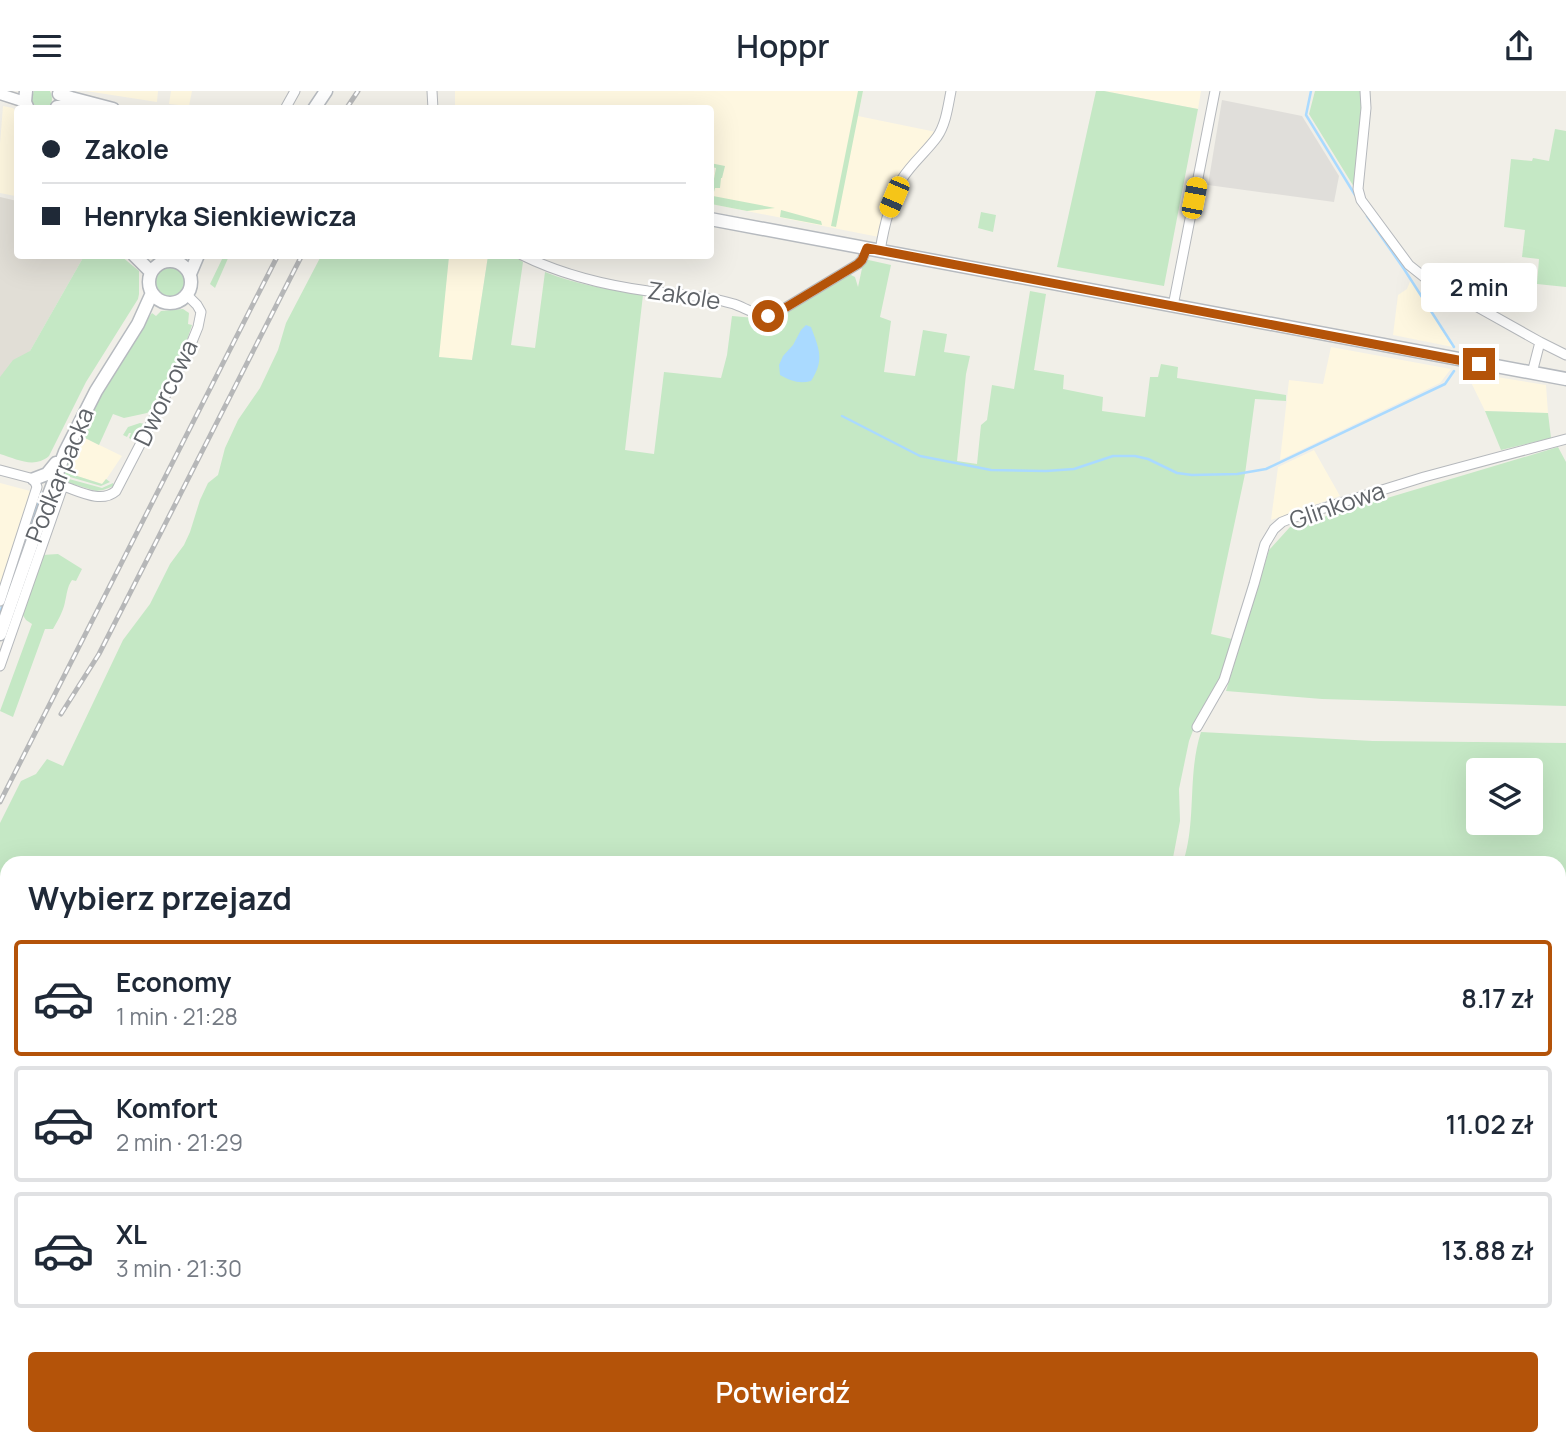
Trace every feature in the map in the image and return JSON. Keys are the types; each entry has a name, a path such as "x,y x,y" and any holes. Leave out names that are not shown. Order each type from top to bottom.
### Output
{"main road":[{"path":"58,92 99,105"},
{"path":"714,220 1566,380"},
{"path":"140,259 154,269"},
{"path":"145,259 154,269"},
{"path":"183,259 190,274 191,285 187,295 178,302 163,302 152,293 149,282 154,269 183,259"},
{"path":"190,274 196,259"},
{"name":"Podkarpacka","path":"0,634 65,452 96,391 138,324 152,293"},
{"name":"Podkarpacka","path":"138,324 163,302"},
{"path":"34,479 50,471 65,452"}],"street":[{"path":"873,249 901,181 938,135 945,120 951,91"},
{"path":"1173,306 1215,91"},
{"path":"1366,91 1358,189 1361,200 1409,265 1424,277 1566,355"},
{"path":"0,95 27,100"},
{"name":"Zakole","path":"530,259 548,268 592,281 717,300 768,316 858,264 873,249"},
{"name":"Dworcowa","path":"0,666 63,486 101,497 112,495 116,491 187,354 201,312 187,295"},
{"path":"1532,373 1540,342"},
{"name":"Glinkowa","path":"1197,727 1224,680 1265,544 1282,522 1424,477 1566,439"},
{"path":"0,470 34,479 37,491 0,601"}],"shaded area":[{"path":"86,91 158,91 157,102"},
{"path":"171,91 192,91 189,105 169,104"},
{"path":"455,91 863,91 858,116 936,132 902,170 886,207 879,237 714,205 714,105 455,105"},
{"path":"1104,91 1201,91 1198,109"},
{"path":"1222,100 1302,116 1339,176 1334,202 1208,185"},
{"path":"3,106 13,108 14,196 0,193"},
{"path":"0,197 14,200 14,259 82,259 0,404"},
{"path":"449,259 488,259 472,360 438,357"},
{"path":"1411,279 1453,347 1393,335 1398,295 1407,289"},
{"path":"1331,347 1451,369 1440,383 1280,460 1289,380 1323,384"},
{"path":"1466,372 1546,385 1548,413 1485,411"},
{"path":"85,438 122,456 103,484 67,473"},
{"path":"1314,450 1340,496 1271,520 1278,467"},
{"path":"0,483 34,492 1,584 0,584"}],"green space":[{"path":"34,91 50,91 52,97 50,105 35,105 31,100"},
{"path":"858,91 863,91 836,227 831,226"},
{"path":"1096,91 1198,109 1164,286 1057,267"},
{"path":"1315,91 1361,91 1354,187 1309,114"},
{"path":"1555,129 1566,131 1566,287 1537,284 1539,259 1522,257 1525,230 1504,227 1511,159 1532,161 1533,158 1549,161"},
{"path":"714,164 725,166 720,188 715,188 714,192 714,179"},
{"path":"714,196 775,208 747,211 714,205"},
{"path":"781,210 821,221 822,225 780,217"},
{"path":"981,212 996,215 993,232 978,228"},
{"path":"82,259 125,259 139,271 138,299 86,382 49,456 37,462 0,454 0,377 13,360 30,351"},
{"path":"222,259 228,259 215,288 210,284"},
{"path":"319,259 449,259 439,357 472,360 488,259 518,259 523,262 511,345 535,348 545,272 581,283 643,295 625,450 654,454 664,372 721,378 732,316 768,319 849,274 855,277 858,287 864,259 891,265 880,317 891,321 884,372 915,376 923,330 947,334 944,352 970,356 957,461 977,464 981,425 987,420 992,385 1014,389 1030,291 1046,294 1034,370 1064,375 1063,389 1103,397 1102,411 1145,417 1150,377 1158,377 1161,364 1178,367 1177,378 1286,395 1286,401 1255,399 1245,474 1211,634 1232,639 1220,678 1200,712 1189,741 1179,789 1180,821 1173,856 0,856 0,823 21,781 36,774 47,759 63,766 123,640 150,604 170,564 184,545 200,500 208,483 218,475 225,448 238,420 260,388 278,350 286,323"},
{"path":"170,267 181,271 185,282 181,293 170,297 159,293 155,282 159,271"},
{"path":"183,309 189,313 188,324 192,325 186,343 151,410 124,418 113,414 99,445 85,438 68,473 102,484 106,479 110,482 101,486 70,477 69,479 102,488 113,483 114,486 96,491 59,480 81,428 142,326 152,313 156,316 161,311"},
{"path":"1485,411 1548,413 1551,438 1501,450"},
{"path":"145,424 136,442 129,438 131,433 127,437 123,435 128,427"},
{"path":"1558,447 1566,462 1566,706 1322,699 1226,691 1269,550 1290,527"},
{"path":"58,554 82,569 76,581 72,580 70,583 63,609 53,629 45,629 13,717 0,711 32,624 22,614 42,555"},
{"path":"1201,732 1373,741 1566,743 1566,856 1185,856 1190,830 1193,781"}],"water":[{"path":"806,325 811,327 819,360 811,381 799,382 780,375 779,365"}],"waterway":[{"path":"1311,91 1306,115 1355,195"},
{"path":"1367,216 1454,347"},
{"path":"842,416 920,456 991,470 1074,469 1113,456 1135,456 1177,473 1237,474 1266,469 1445,384 1454,371"},
{"path":"10,586 42,493"},
{"path":"0,612 4,602"}],"railway":[{"path":"349,105 358,91"},
{"path":"0,802 276,259"},
{"path":"61,714 99,654 300,259"}],"route":[{"path":"768,316 858,264 867,248 1479,364"}]}
